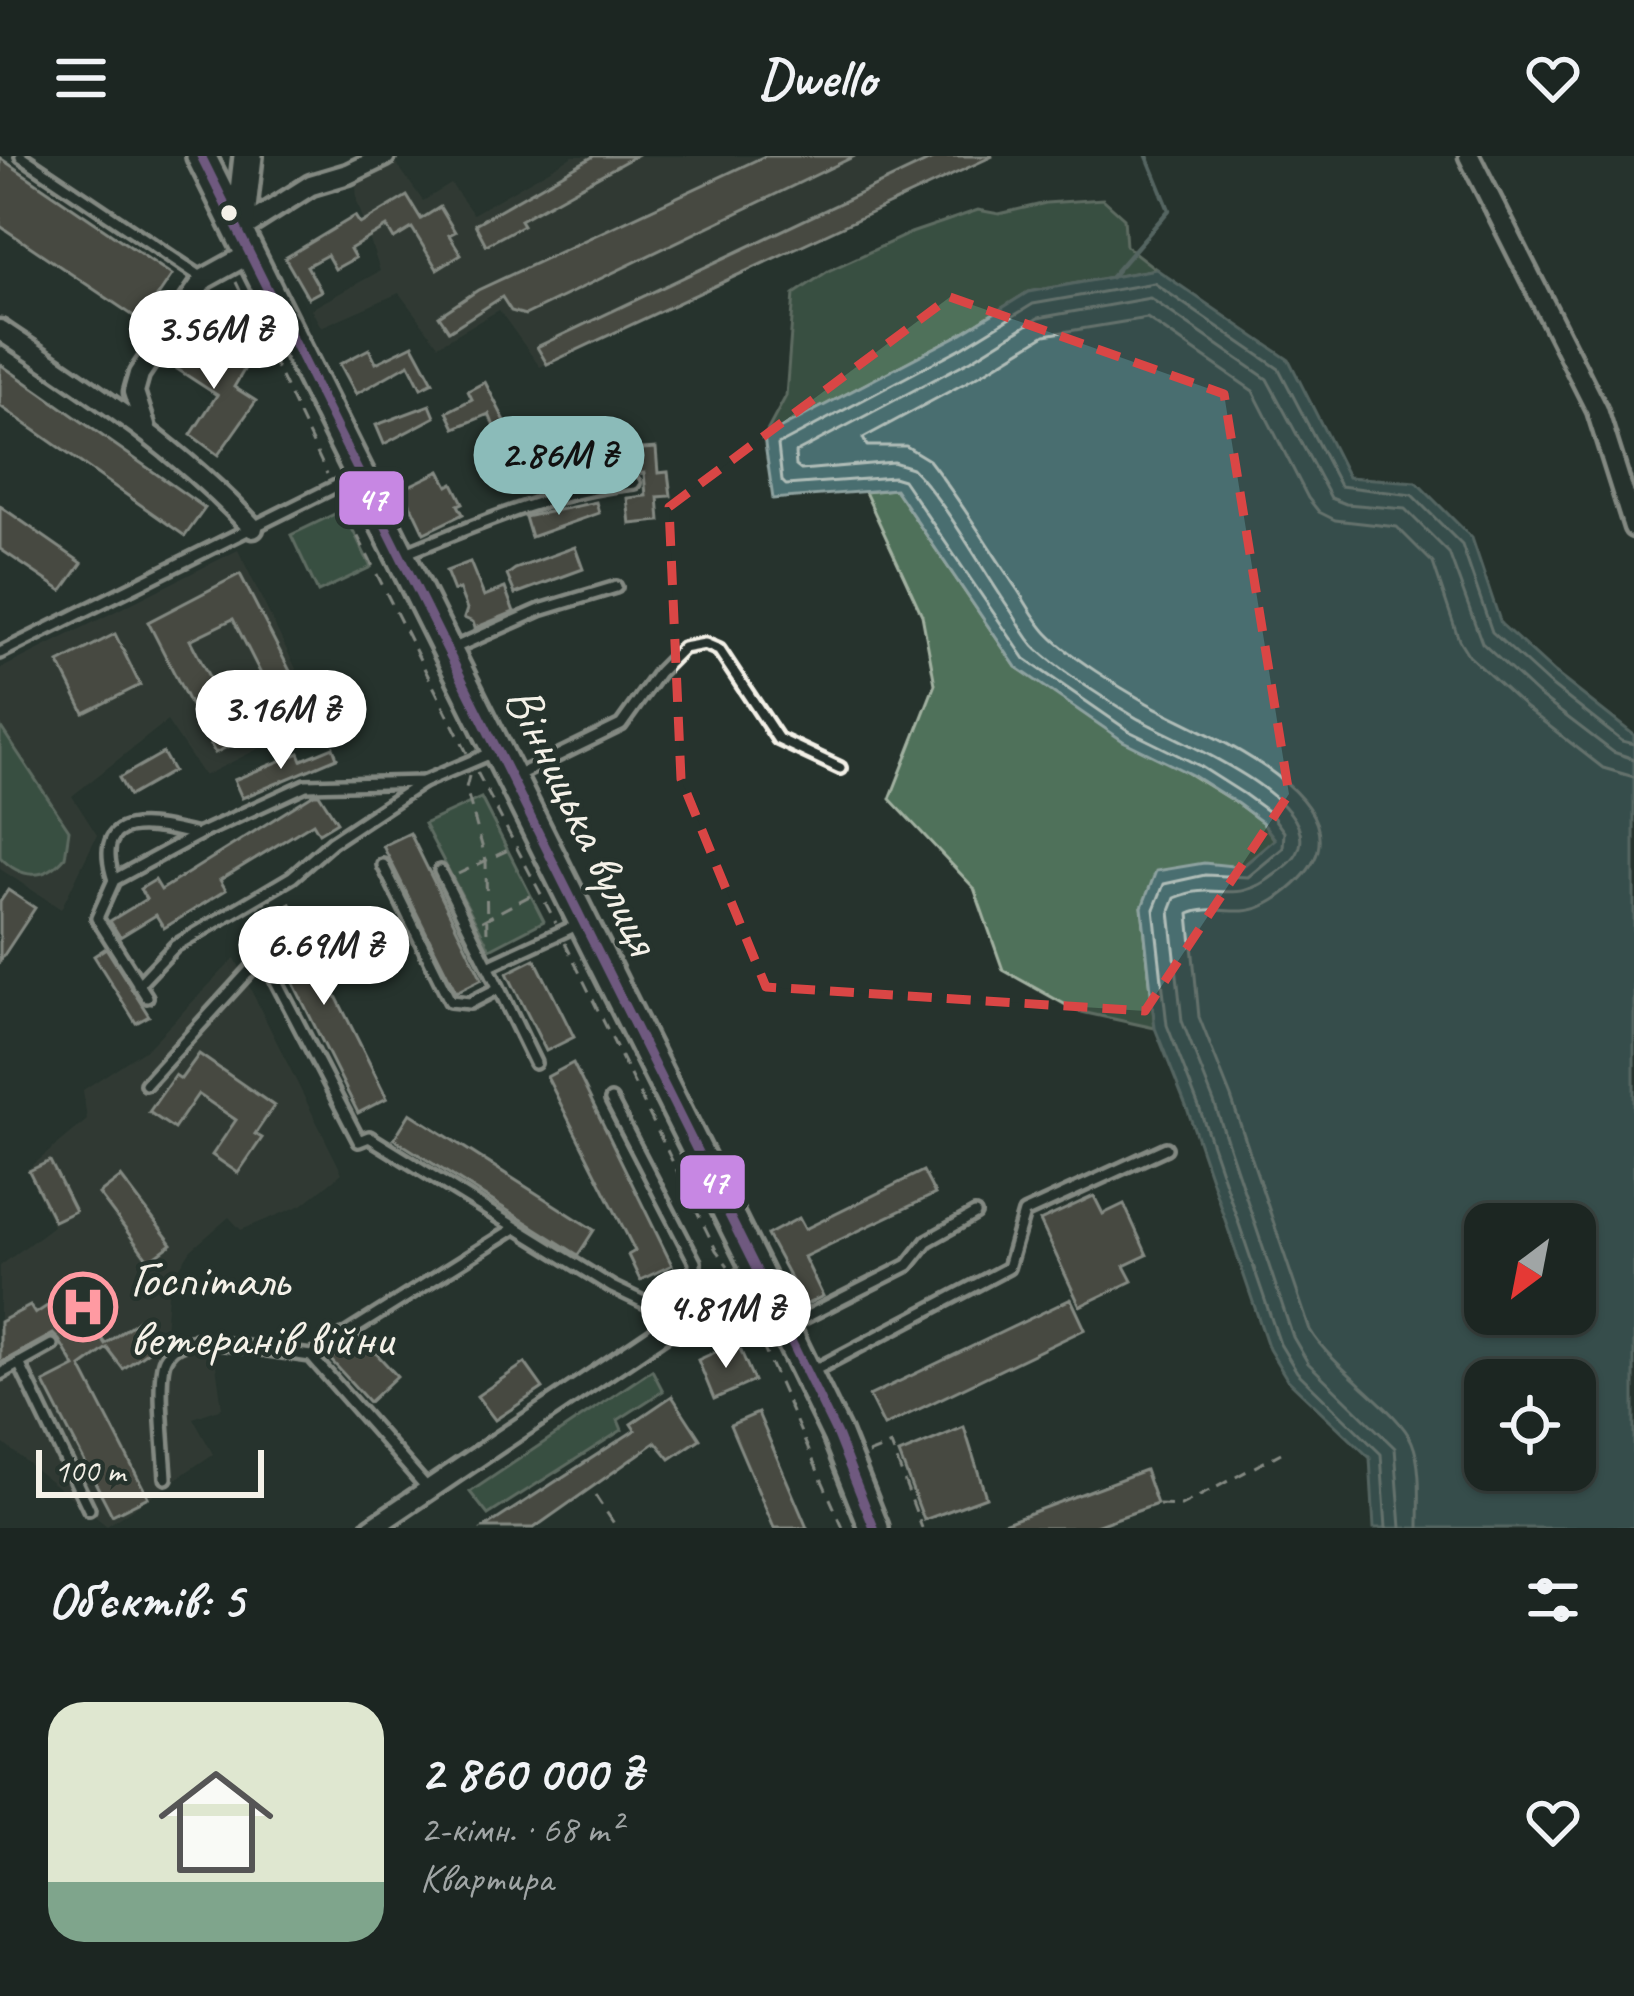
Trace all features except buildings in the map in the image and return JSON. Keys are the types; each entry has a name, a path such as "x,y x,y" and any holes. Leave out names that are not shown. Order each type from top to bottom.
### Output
{"main road":[{"path":"202,158 220,169 245,156"},
{"path":"240,250 245,156"},
{"name":"Вінницька вулиця","path":"202,158 346,481 399,556 448,652 484,757 509,779 571,928 743,1268 785,1328 808,1373 874,1528"}],"street":[{"path":"145,427 134,392 139,374 203,279 311,185 386,156"},
{"path":"1469,156 1597,410 1634,527"},
{"path":"0,330 145,427 253,527"},
{"path":"371,1528 671,1328 743,1268"}],"lane":[{"path":"21,156 203,279"},
{"path":"0,653 346,481"},
{"path":"399,556 529,505 580,490 634,483"},
{"path":"448,652 540,610 616,587"},
{"path":"509,779 621,724 659,672 683,648 694,644 719,650 787,747 840,769"},
{"path":"138,985 175,946 292,877 332,842 423,782 484,757"},
{"path":"146,997 97,918 114,880 306,784 423,782"},
{"path":"114,880 106,849 113,836 130,826 153,824 197,835"},
{"path":"383,865 450,1000 470,1003 497,989"},
{"path":"442,875 535,1063"},
{"path":"486,962 571,928"},
{"path":"146,1084 263,956 359,1141 369,1137 611,1287 656,1308 671,1328"},
{"path":"611,1100 695,1262 694,1272 656,1308"},
{"path":"808,1373 1008,1268 1024,1213 1166,1148"},
{"path":"785,1328 908,1264 927,1241 975,1214"},
{"path":"166,1478 162,1369 181,1342 197,1340 311,1356 515,1228"},
{"path":"0,1374 52,1345"},
{"path":"311,1356 429,1490"},
{"path":"19,1363 89,1509"}],"path":[{"path":"240,250 346,481 484,757 515,846 539,891 571,928 716,1250 743,1268"},
{"path":"484,757 466,788 486,860 486,962"},
{"path":"442,875 515,846"},
{"path":"469,928 539,891"},
{"path":"745,1306 843,1528"},
{"path":"861,1456 891,1445 922,1528"},
{"path":"1160,1505 1181,1506 1281,1454"},
{"path":"595,1495 617,1528"}],"highlighted area":[{"path":"950,297 1224,394 1289,794 1145,1011 766,987 681,779 669,507"}],"shaded area":[{"path":"573,156 993,156 540,367 499,310 438,345 399,293 321,327 311,309 380,271 356,184 394,160 423,201 451,184 473,214"},
{"path":"238,550 320,718 204,776 167,721 72,796 97,835 61,909 0,869 0,669"},
{"path":"235,958 342,1173 302,1205 241,1230 229,1217 191,1250 169,1283 165,1331 199,1334 197,1348 214,1351 222,1408 193,1418 213,1454 107,1526 0,1441 0,1266 53,1226 27,1170 87,1120 83,1090 149,1047"}],"green space":[{"path":"1103,199 1124,218 1126,246 1156,269 1028,292 957,336 764,437 786,396 794,294 828,271 911,233 978,210 999,214 1046,203"},
{"path":"895,489 1016,667 1238,804 1262,822 1275,840 1242,867 1142,907 1155,1028 1077,1011 1003,970 974,888 890,799 935,684 922,615 865,492"},
{"path":"343,510 371,567 318,592 291,535"},
{"path":"0,726 69,830 65,857 41,873 16,870 0,857"},
{"path":"481,798 544,921 490,949 424,824"},
{"path":"652,1370 663,1391 618,1420 622,1430 488,1515 470,1492"}],"water":[{"path":"1156,269 1289,360 1348,477 1416,482 1472,538 1501,624 1634,735 1634,1528 1374,1528 1370,1458 1287,1379 1269,1349 1155,1028 1142,907 1156,871 1204,863 1242,867 1275,839 1238,804 1123,741 1016,667 895,489 773,499 764,437 957,336 1028,292"}],"waterway":[{"path":"1111,277 1169,210 1147,156"}],"transit line":[{"name":"47","path":"201,156 756,1269 837,1435 874,1528"}],"place":[{"name":"Госпіталь ветеранів війни","path":"83,1307"}]}
